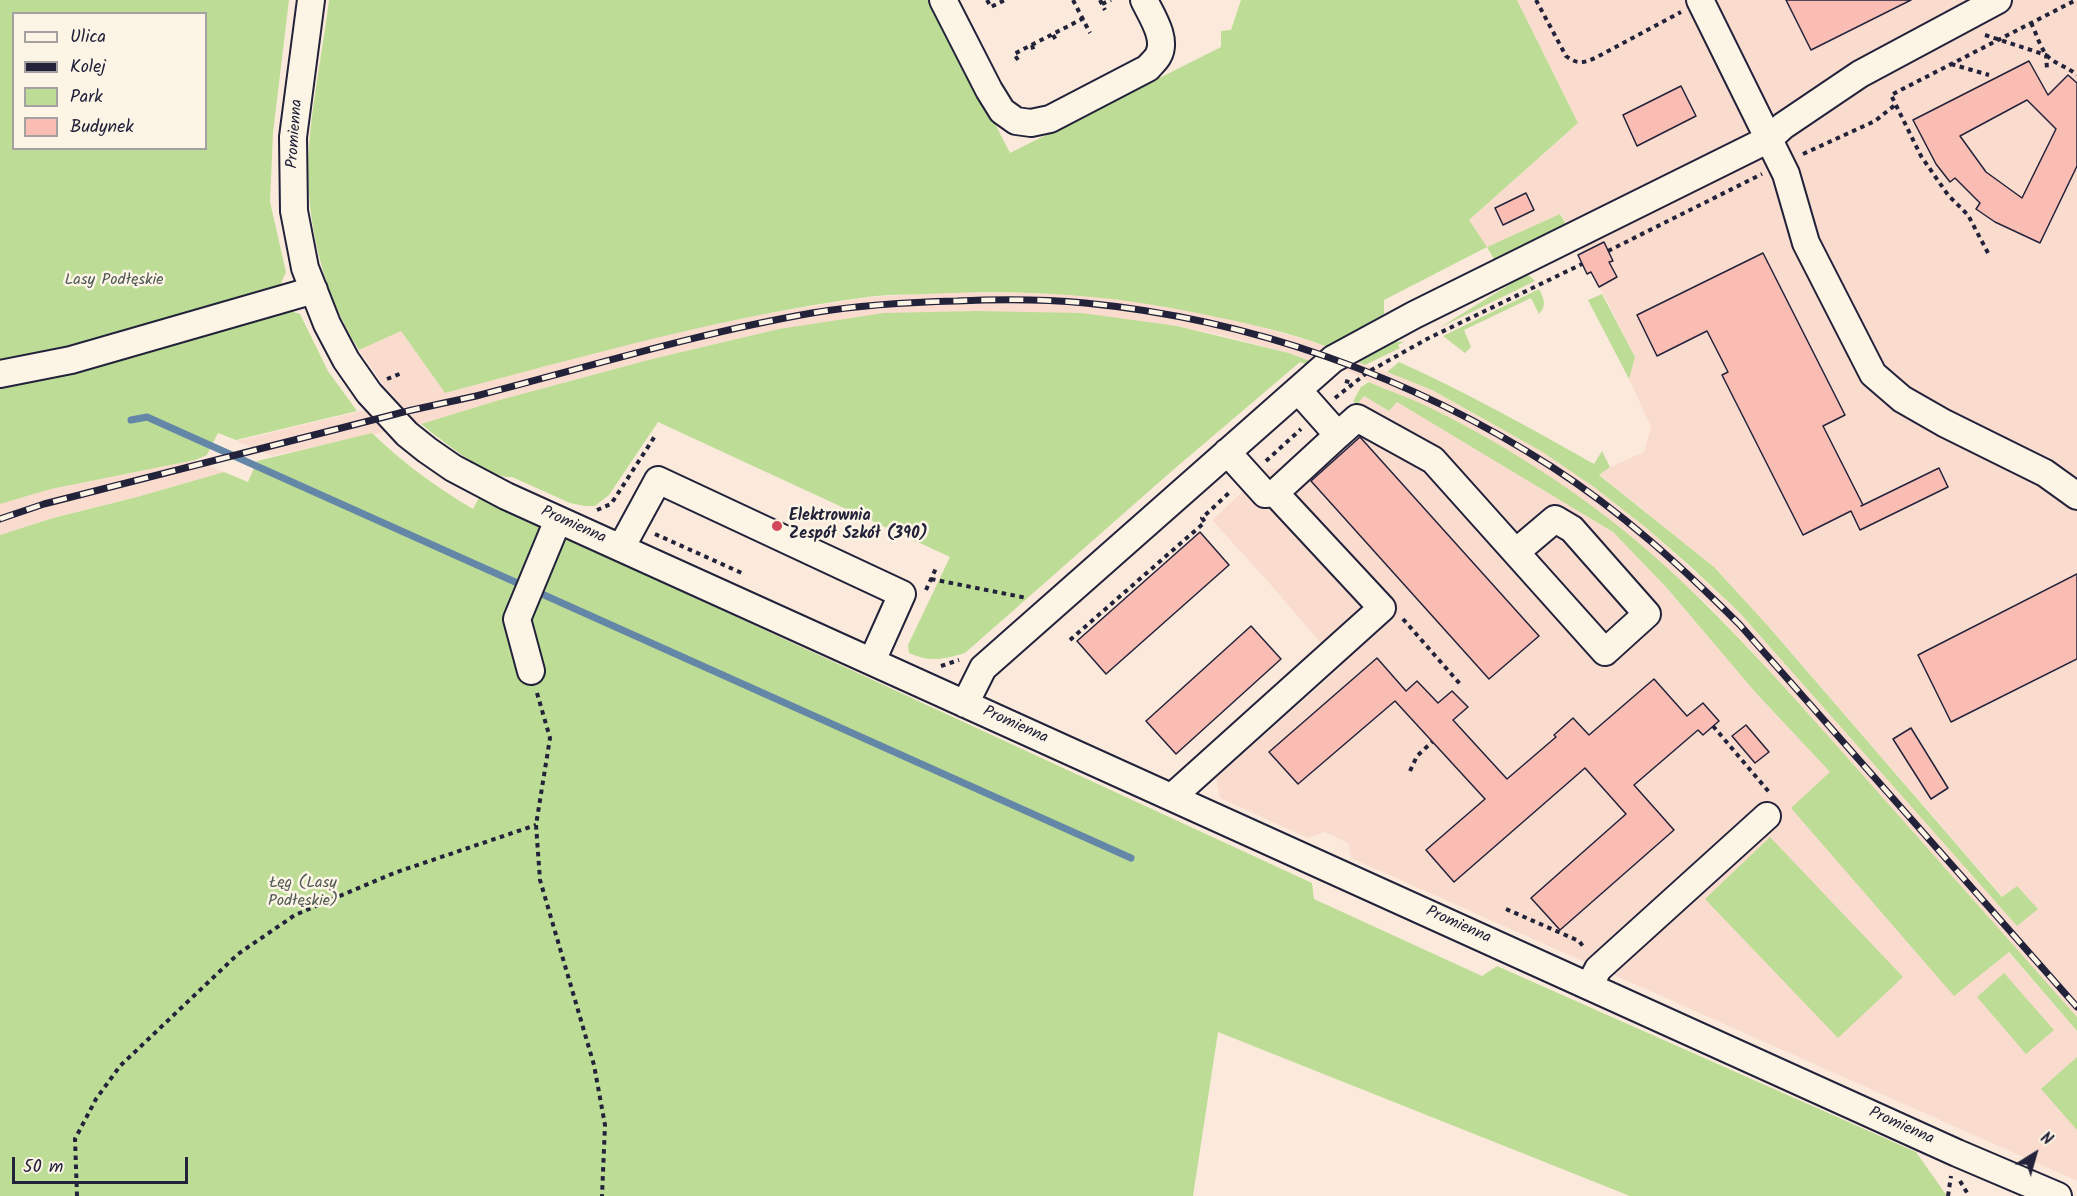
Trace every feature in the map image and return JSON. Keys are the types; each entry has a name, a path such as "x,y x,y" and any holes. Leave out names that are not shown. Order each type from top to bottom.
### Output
{"street":[{"name":"Promienna","path":"311,0 293,138 294,211 305,268 327,324 346,360 369,393 407,434 427,450 477,482 558,520 1957,1153 2058,1196"},
{"path":"943,0 1002,111 1016,120 1030,123 1050,119 1148,68 1159,56 1161,43 1158,28 1144,0"},
{"path":"965,704 983,668 1334,359 1414,315 1769,139 1783,126 1860,74 1998,0"},
{"path":"1693,4 1782,165 1806,243 1873,374 1902,399 1944,423 2044,473 2077,496"},
{"path":"0,374 71,360 314,290"},
{"path":"1298,390 1338,435"},
{"path":"1227,452 1264,494 1275,493 1357,418 1433,460 1605,652 1647,614 1572,529 1555,519 1516,552"},
{"path":"621,548 658,480 902,594 872,661"},
{"path":"1172,797 1382,608 1275,493"},
{"path":"531,671 517,619 558,520"},
{"path":"1590,985 1598,969 1770,806"}],"path":[{"path":"987,0 991,7 1005,0"},
{"path":"1073,0 1090,33"},
{"path":"1105,10 1101,2 1111,0"},
{"path":"1536,0 1566,56 1573,62 1585,62 1597,57 1693,4"},
{"path":"1988,254 1968,215 1948,195 1925,163 1891,95 2076,0"},
{"path":"1018,60 1014,54 1084,18"},
{"path":"2031,23 2046,55 2047,69"},
{"path":"1978,33 2046,55 2077,75"},
{"path":"1053,35 1056,40"},
{"path":"1032,45 1034,52"},
{"path":"1951,64 1989,75"},
{"path":"1608,251 1875,121 1895,105"},
{"path":"589,512 603,509 615,498 655,436"},
{"path":"603,509 754,579"},
{"path":"922,598 937,566"},
{"path":"931,579 1033,600 1025,607"},
{"path":"1382,608 1389,603 1460,684"},
{"path":"930,667 942,666 963,658"},
{"path":"531,671 550,738 536,825 540,880 596,1075 605,1125 602,1196"},
{"path":"1713,726 1770,806"},
{"path":"1410,771 1417,756 1432,742"},
{"path":"77,1196 75,1139 96,1098 120,1066 237,954 295,915 394,873 536,825"},
{"path":"1948,1196 1952,1167"}],"shaded area":[{"path":"1517,0 2077,0 2077,1017 1752,651 1705,602 1539,470 1478,433 1344,369 1312,362 1289,353 1225,336 1177,326 779,329 652,359 496,401 421,424 272,456 236,441 399,402 385,387 359,350 401,330 445,393 646,339 763,314 870,297 960,292 1068,294 1156,304 1248,323 1317,343 1365,365 1432,390 1541,451 1594,487 1644,526 1739,612 2017,926 2017,886 2003,897 1714,567 1599,474 1644,452 1651,427 1629,379 1635,357 1592,272 1587,274 1578,255 1583,252 1561,214 1487,247 1469,220 1578,123"},
{"path":"1363,396 1389,411 1396,401 1613,532 1666,587 1756,693 1830,772 1842,762 2077,1031 2077,1181 1351,858 1348,843 1325,832 1308,838 1220,798 1216,778 1341,667 1212,520 1267,469 1286,468"},
{"path":"195,460 224,472 53,518 0,535 0,504 51,489"}],"green space":[{"name":"Lasy Podłęskie","path":"0,0 289,0 273,133 270,202 286,272 279,288 288,310 300,314 328,371 357,411 236,440 218,433 207,455 195,460 51,489 0,504"},
{"path":"329,0 932,0 1010,153 1221,47 1221,31 1231,30 1241,0 1517,0 1578,123 1469,220 1487,247 1384,300 1384,314 1328,347 1247,323 1130,301 1062,294 995,292 890,295 814,305 708,326 602,351 445,393 401,331 359,350 334,302 325,277 313,225 308,171 311,127"},
{"path":"1560,214 1566,224 1495,261 1487,247"},
{"path":"1525,275 1535,281 1439,328"},
{"path":"1539,289 1544,302 1539,314 1531,298 1464,330 1471,347 1465,353 1443,336"},
{"path":"1602,294 1635,357 1629,379 1588,300"},
{"path":"977,311 1082,313 1177,326 1289,353 1312,362 1308,365 1300,362 965,653 937,659 909,653 908,645 950,557 658,422 609,495 595,506 570,503 512,477 491,472 465,457 421,424 496,401 652,359 779,329 884,313"},
{"path":"1387,341 1404,342 1398,345 1400,348 1365,365 1354,360"},
{"path":"1399,362 1473,398 1594,464 1602,451 1610,467 1599,475 1714,567 1768,626 2002,897 2017,886 2038,909 2017,926 1739,612 1644,526 1594,487 1541,451 1432,390 1387,372"},
{"path":"1369,382 1416,401 1470,428 1518,456 1608,518 1670,570 1783,685 2077,1017 2077,1031 2009,952 1954,996 1791,808 1830,772 1756,693 1666,587 1613,532 1397,402 1389,411 1364,396 1357,404 1353,401 1361,387"},
{"name":"Łęg (Lasy Podłęskie)","path":"372,433 420,474 473,509 479,498 1312,883 1314,899 1482,976 1497,966 1916,1152 1947,1196 1630,1196 1218,1032 1193,1196 0,1196 0,535 53,518 224,472 248,482 257,461"},
{"path":"1770,837 1903,977 1838,1038 1705,899"},
{"path":"2004,973 2054,1030 2026,1054 1977,997"},
{"path":"2077,1057 2077,1130 2041,1089"}],"building":[{"path":"1786,0 1911,0 1811,50"},
{"path":"2029,61 2048,95 2068,75 2077,83 2077,166 2040,243 1995,222 1976,209 1980,203 1955,178 1950,182 1936,164 1913,120","holes":["2027,100 2056,129 2022,198 1986,172 1960,136"]},
{"path":"1681,86 1696,116 1637,146 1623,115"},
{"path":"1526,193 1534,210 1503,225 1495,208"},
{"path":"1604,242 1613,261 1609,262 1617,277 1599,287 1591,272 1587,274 1578,255"},
{"path":"1763,253 1845,415 1823,426 1863,505 1861,506 1939,468 1948,487 1860,530 1851,511 1803,535 1722,375 1728,372 1707,331 1657,356 1637,315"},
{"path":"1360,437 1539,636 1489,679 1311,481"},
{"path":"1200,532 1229,565 1106,674 1077,641"},
{"path":"2077,574 2077,659 1951,722 1918,655"},
{"path":"1251,626 1281,659 1176,754 1146,721"},
{"path":"1377,658 1406,691 1417,681 1438,703 1452,691 1468,707 1453,720 1507,779 1556,737 1554,735 1573,718 1589,735 1654,679 1687,716 1703,703 1719,721 1703,735 1698,730 1634,785 1674,830 1560,930 1531,898 1626,814 1585,768 1454,882 1426,850 1485,799 1395,701 1298,784 1269,752"},
{"path":"1746,725 1769,752 1755,763 1732,736"},
{"path":"1911,728 1948,788 1931,799 1893,739"}],"waterway":[{"path":"131,420 147,417 1131,858"}],"railway":[{"path":"0,519 44,504 406,411 476,396 685,340 812,313 903,303 1037,300 1147,311 1208,323 1269,338 1328,357 1443,406 1499,435 1552,467 1627,521 1696,582 1740,625 2077,1007"}],"place":[{"name":"Elektrownia Zespół Szkół (390)","path":"777,526"}]}
